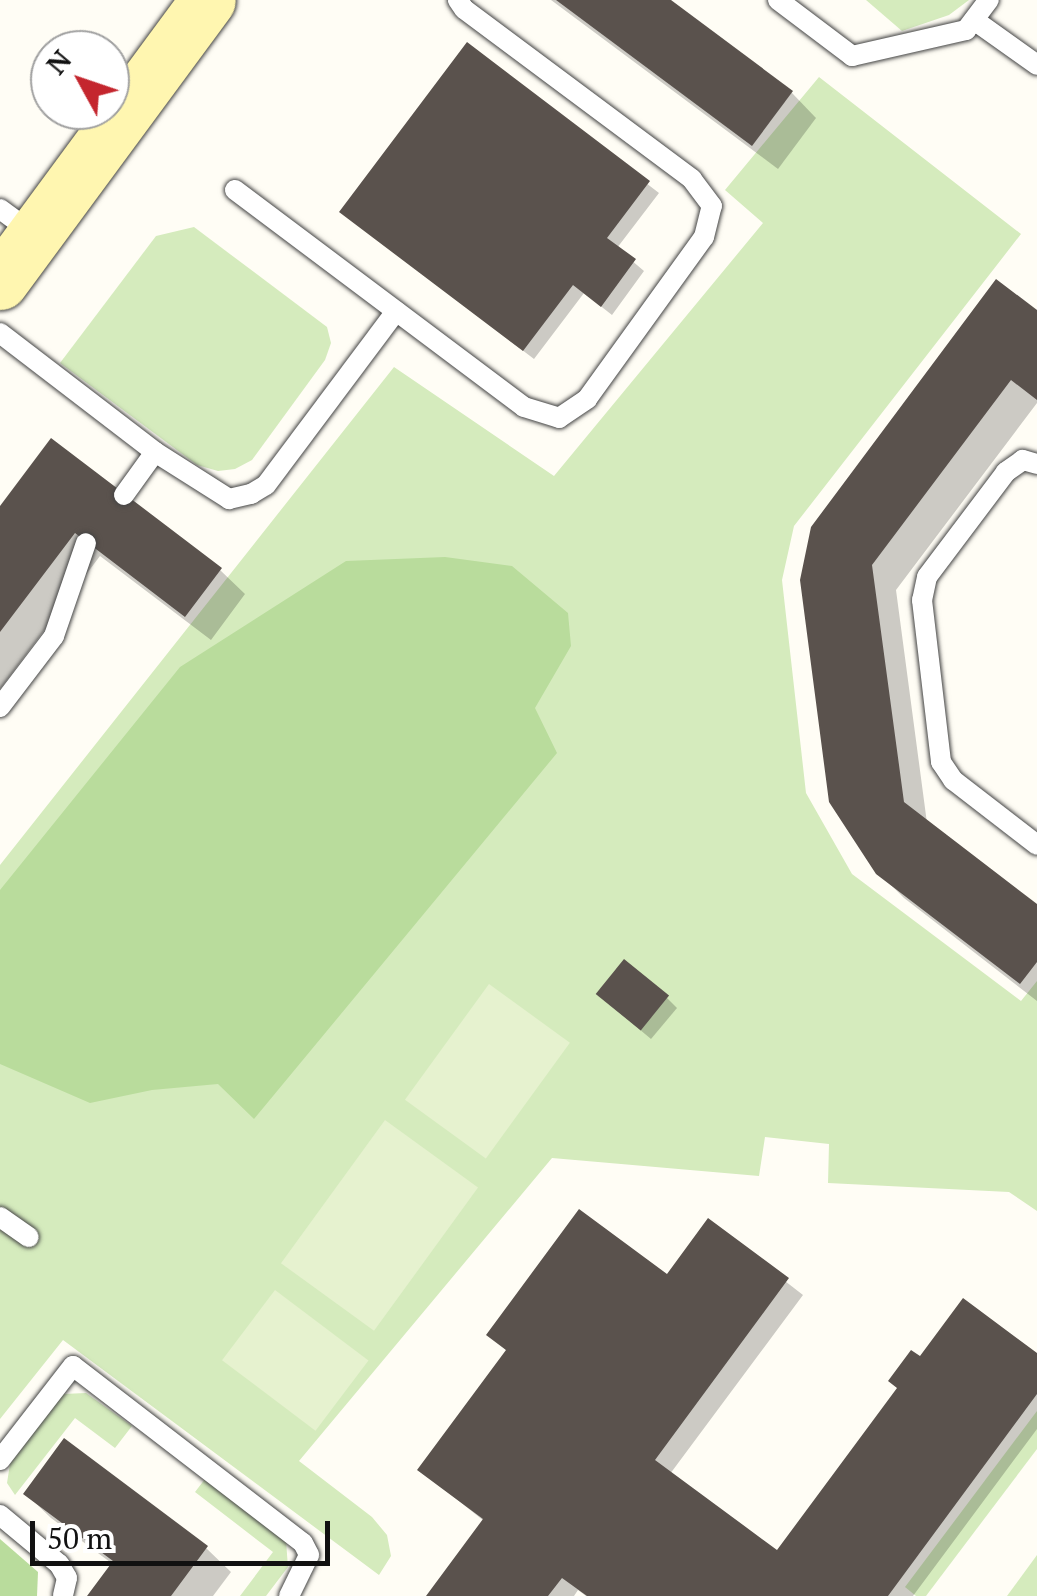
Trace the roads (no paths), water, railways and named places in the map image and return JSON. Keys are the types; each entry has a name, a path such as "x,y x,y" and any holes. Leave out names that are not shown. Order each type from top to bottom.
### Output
{"street":[{"path":"0,282 18,222 208,0"}],"lane":[{"path":"235,190 524,408 560,418 587,399 704,238 712,206 692,179 464,9 458,0"},
{"path":"778,0 852,56 966,30 989,0"},
{"path":"974,20 1037,64"},
{"path":"0,332 155,452 229,499 251,494 266,484 396,311"},
{"path":"124,494 155,452"},
{"path":"1037,464 1023,460 1006,472 927,577 922,600 942,762 953,780 1037,846"},
{"path":"0,707 54,636 86,543"},
{"path":"0,1217 29,1237"},
{"path":"0,1460 73,1366 303,1543 308,1555 288,1596"},
{"path":"1,1516 59,1564 67,1578 63,1596"}]}
